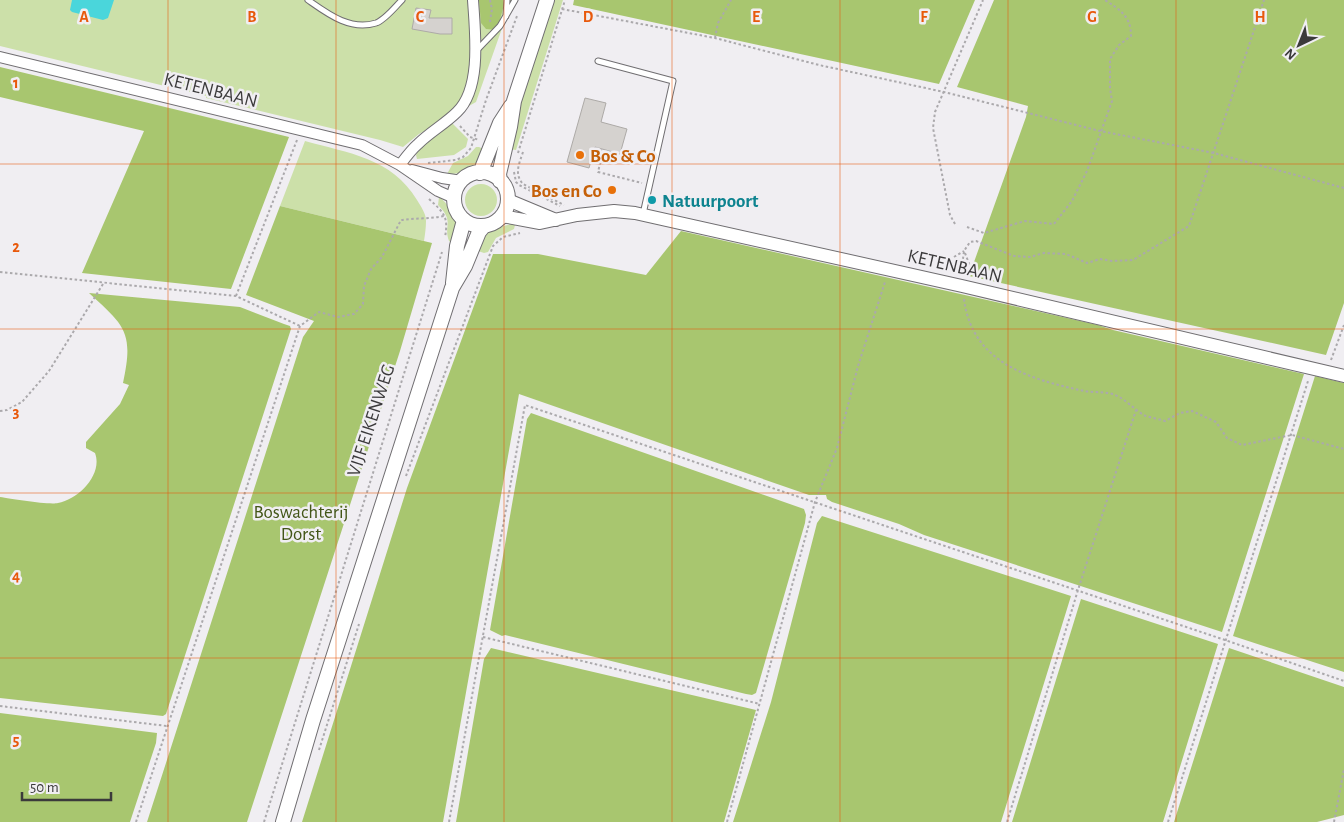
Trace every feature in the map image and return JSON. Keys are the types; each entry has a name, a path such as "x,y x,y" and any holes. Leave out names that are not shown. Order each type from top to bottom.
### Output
{"main road":[{"path":"500,181 499,174 514,101 547,0"},
{"path":"480,173 500,123 514,101"},
{"path":"480,173 494,176 500,181 507,193 508,200 502,216 494,223 484,226 473,225 464,220 457,210 454,198 462,181 470,175 480,173"},
{"name":"VIJF EIKENWEG","path":"283,822 313,720 452,288 457,246 464,220"},
{"name":"VIJF EIKENWEG","path":"452,288 465,266 479,232 484,226"}],"street":[{"path":"404,167 417,144 458,112 467,99 473,80 476,51 473,0"},
{"name":"KETENBAAN","path":"0,57 362,145 404,167 438,191 454,198"},
{"name":"KETENBAAN","path":"404,167 446,179 462,181"},
{"path":"508,200 556,220"},
{"name":"KETENBAAN","path":"502,216 533,223 614,211 643,215 889,269 1344,376"}],"lane":[{"path":"308,0 334,18 358,25 377,23 402,0"},
{"path":"506,16 507,0"},
{"path":"476,51 497,30 515,0"},
{"path":"598,62 673,81 643,215"}],"path":[{"path":"490,0 492,9 490,22 497,30"},
{"path":"565,0 513,171 516,182 519,185 577,215"},
{"path":"715,38 718,23 731,0"},
{"path":"955,224 950,215 933,128 934,112 983,0"},
{"path":"967,227 984,233 1025,221 1054,224 1072,201 1086,171 1112,101 1110,59 1119,45 1131,36 1131,25 1122,11 1105,0"},
{"path":"954,257 964,251 970,242 976,241 1014,256 1030,257 1044,252 1066,254 1088,262 1100,259 1112,261 1132,260 1189,226 1264,0"},
{"path":"562,8 715,38 819,65 944,92 1100,131 1214,153 1344,188"},
{"path":"449,161 463,157 471,148 486,100 517,16"},
{"path":"236,296 301,131"},
{"path":"596,148 603,151 598,172 650,185"},
{"path":"523,152 517,171 523,184 564,205"},
{"path":"434,204 445,216 447,227 444,242"},
{"path":"136,822 300,326 319,312 338,317 354,314 363,304 364,286 371,270 382,257 401,220 432,219 445,216"},
{"path":"406,478 494,246 503,237 516,233"},
{"name":"VIJF EIKENWEG","path":"264,822 443,248"},
{"path":"964,251 961,272 966,312 978,339 999,361 1009,367 1048,382 1115,395 1146,416 1165,421 1180,413 1192,411 1216,422 1227,438 1242,445 1292,435 1344,449"},
{"path":"964,251 978,290"},
{"path":"727,822 815,502 837,448 858,366 889,269"},
{"path":"0,272 236,296 300,326"},
{"path":"0,411 7,410 22,402 49,371 104,283"},
{"path":"1332,358 1344,325"},
{"path":"1168,822 1312,369"},
{"path":"449,822 525,405 1344,681"},
{"path":"1007,822 1078,590 1136,410"},
{"path":"316,758 360,618"},
{"path":"483,637 760,704"},
{"path":"0,706 167,726"},
{"path":"1334,822 1344,769"}],"green space":[{"path":"0,0 512,0 476,102 419,134 403,147 206,98 206,96 0,46"},
{"path":"479,0 503,0 504,5 497,30 486,29 481,23"},
{"path":"553,0 563,0 516,150 509,149 513,129"},
{"path":"574,0 975,0 939,84 573,5"},
{"path":"994,0 1344,0 1344,303 1326,355 969,276 1026,117 1028,106 957,87"},
{"path":"0,67 289,137 231,289 82,273 144,131 0,97"},
{"path":"452,123 468,139 466,147 454,155 417,159 416,155 419,149"},
{"path":"305,141 368,159 395,175 407,186 424,213 426,229 424,241 280,206"},
{"path":"476,147 486,150 474,165 460,173 447,174 453,163 468,156"},
{"path":"481,184 492,189 497,200 492,211 481,216 470,211 465,200 470,189"},
{"path":"439,197 448,206 456,222 452,243 449,241 446,216 438,205"},
{"name":"Boswachterij Dorst","path":"280,206 432,243 400,351 247,822 147,822 303,337 314,321 246,295"},
{"path":"512,224 515,225 514,229 496,238 488,252 484,253 475,250 482,239 494,229"},
{"path":"681,231 1098,325 1304,374 1222,632 924,535 899,524 832,502 827,499 826,495 809,495 519,394 443,822 302,822 407,488 493,254 538,254 646,275"},
{"path":"89,293 240,307 290,326 291,329 166,714 163,716 0,698 0,497 30,502 58,503 66,501 81,491 92,477 97,461 95,453 86,448 86,442 120,404 129,385 123,383 127,352 127,341 124,331 111,314"},
{"path":"1315,376 1344,383 1344,672 1233,636"},
{"path":"531,413 804,509 806,515 805,523 756,693 752,695 746,694 505,635 502,636 490,630 527,419"},
{"path":"822,516 1071,596 1001,822 733,822 771,702 817,523"},
{"path":"1081,599 1218,644 1163,822 1012,822"},
{"path":"491,648 756,710 724,822 456,822 484,659"},
{"path":"1229,648 1344,687 1344,815 1317,822 1174,822"},
{"path":"0,713 157,733 156,743 130,822 0,822"}],"water":[{"path":"72,0 114,0 108,18 103,20 72,12 70,10"}],"building":[{"path":"416,8 431,10 429,18 452,18 452,34 412,29"},
{"path":"585,98 606,103 601,122 627,129 620,154 595,147 589,168 567,162"}],"place":[{"name":"Bos & Co","path":"580,155"},
{"name":"Bos en Co","path":"612,190"},
{"name":"Natuurpoort","path":"652,200"}]}
